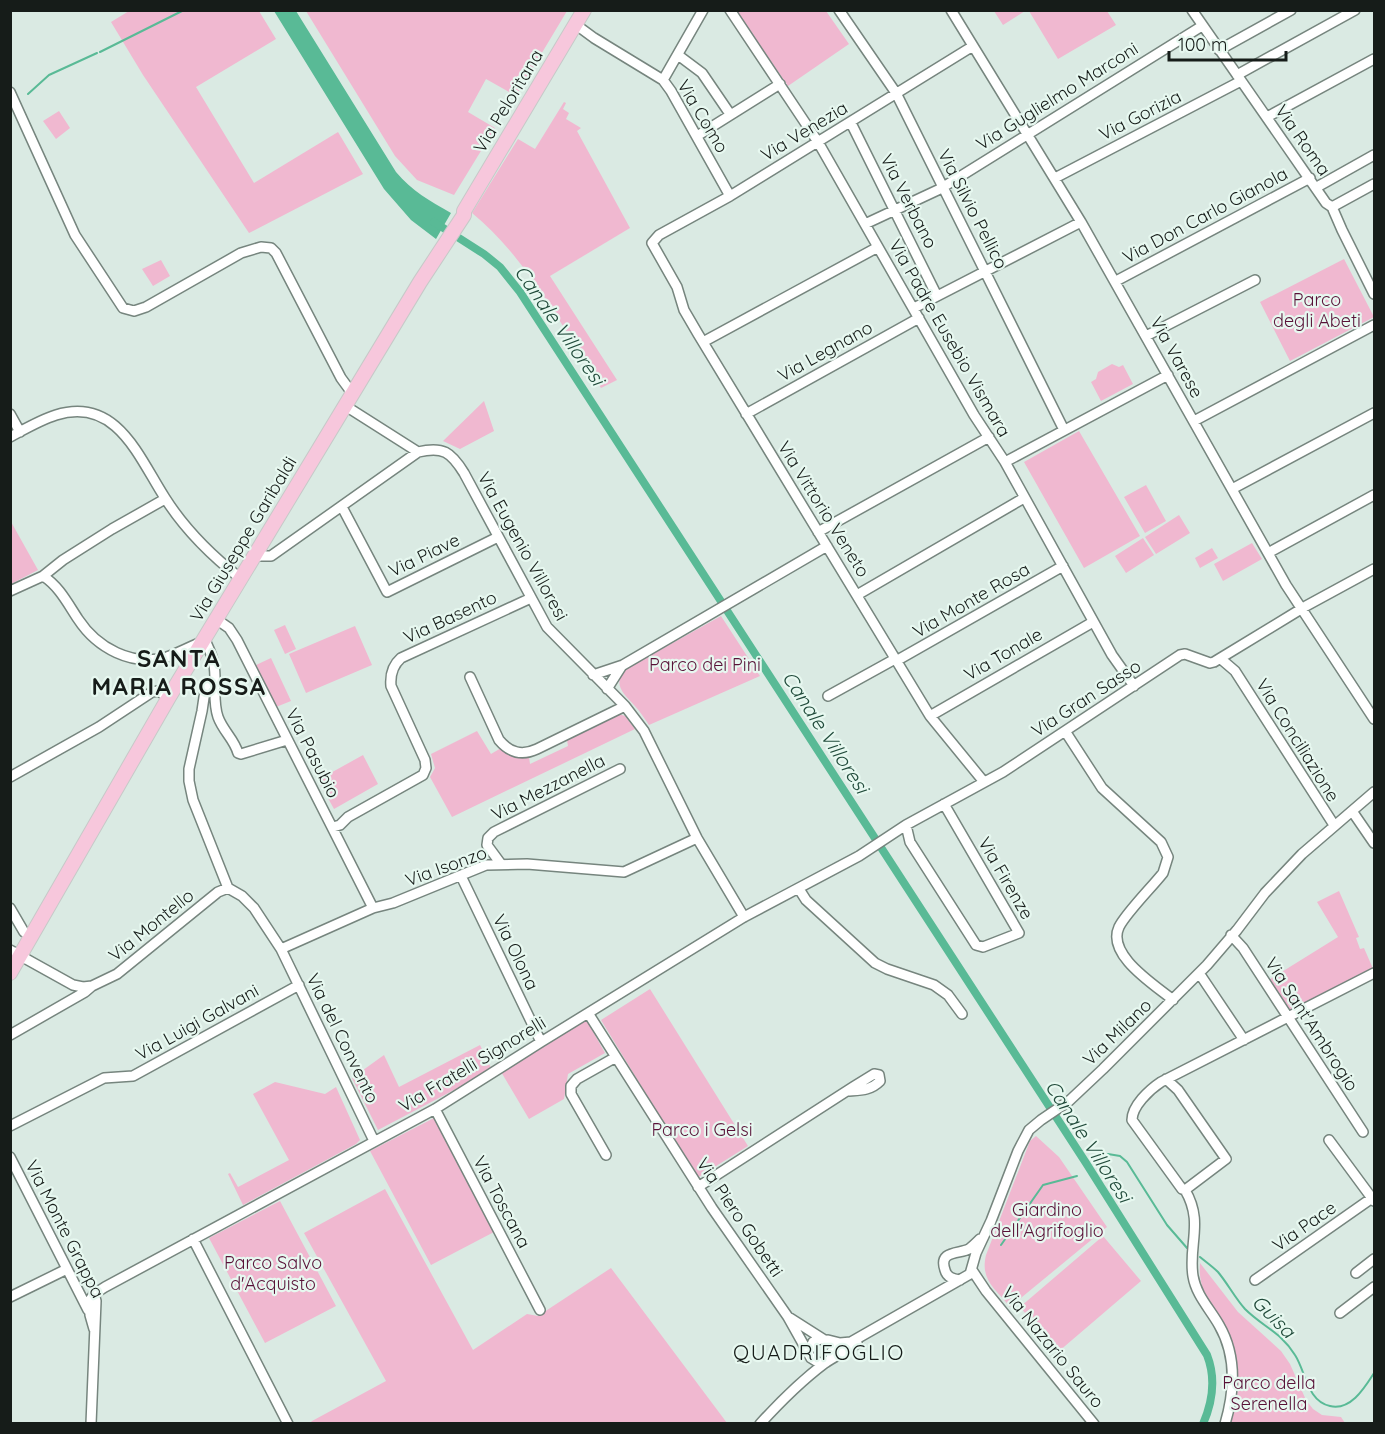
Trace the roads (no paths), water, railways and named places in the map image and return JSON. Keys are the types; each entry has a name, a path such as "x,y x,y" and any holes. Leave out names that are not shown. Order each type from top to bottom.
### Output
{"main road":[{"name":"Via Peloritana","path":"441,247 459,212 464,210 584,10"},
{"name":"Via Giuseppe Garibaldi","path":"10,973 15,953 441,247"}],"street":[{"path":"663,80 704,10"},
{"name":"Via Padre Eusebio Vismara","path":"730,10 818,142 1005,462 1112,655 1134,686"},
{"name":"Via Silvio Pellico","path":"838,10 896,93 1064,430"},
{"name":"Via Varese","path":"951,10 1028,132 1116,281 1300,609 1374,719"},
{"name":"Via Roma","path":"1192,10 1326,203 1332,207 1374,294"},
{"path":"1219,50 1291,10"},
{"name":"Via Gorizia","path":"1055,178 1239,78 1355,10"},
{"name":"Via Como","path":"575,24 663,80 672,91 730,196"},
{"name":"Via Guglielmo Marconi","path":"865,224 943,187 1028,132 1202,26"},
{"name":"Via Venezia","path":"652,243 659,235 730,196 973,46"},
{"path":"678,55 702,73 730,114"},
{"path":"1267,117 1374,58"},
{"path":"697,136 780,84"},
{"path":"10,92 75,235 123,308 134,311 146,307 242,254 261,247 271,248 276,253 341,378 352,393"},
{"name":"Via Verbano","path":"851,123 937,296"},
{"path":"1317,187 1374,155"},
{"name":"Via Don Carlo Gianola","path":"1116,281 1310,177"},
{"path":"1332,207 1374,184"},
{"path":"914,308 1081,222"},
{"name":"Via Vittorio Veneto","path":"652,243 677,287 684,310 930,716 984,782"},
{"path":"703,342 878,247"},
{"path":"1146,336 1255,280"},
{"name":"Via Legnano","path":"746,414 919,318"},
{"path":"1194,421 1374,325"},
{"path":"1005,462 1168,375"},
{"name":"Via Eugenio Villoresi","path":"344,405 418,452 441,450 455,459 547,627 625,706 644,731 697,838 744,918"},
{"path":"10,437 62,413 81,412 102,418 119,428 129,439 165,499 183,522 240,578"},
{"path":"1232,489 1374,413"},
{"path":"10,414 20,432"},
{"path":"818,532 989,437"},
{"path":"254,556 271,556 418,452"},
{"path":"1268,553 1374,495"},
{"path":"857,595 1024,498"},
{"path":"10,591 43,576 63,560 101,536 165,499"},
{"name":"Via Piave","path":"342,507 387,592 498,537"},
{"path":"593,675 623,665 827,546"},
{"name":"Via Monte Rosa","path":"828,696 1063,566"},
{"path":"1221,659 1300,609 1374,569"},
{"path":"43,576 57,588 88,634 99,644 118,653 142,659 157,659 171,656 204,640 214,666 217,714 227,735 235,741 239,753 287,740"},
{"name":"Via Basento","path":"331,825 340,825 348,817 423,775 426,768 425,760 391,686 390,679 396,663 401,658 531,598"},
{"name":"Via Pasubio","path":"216,619 229,628 237,640 373,908"},
{"name":"Via Tonale","path":"930,716 1093,622"},
{"name":"Via Conciliazione","path":"1232,653 1235,671"},
{"name":"Via Gran Sasso","path":"863,853 906,825 1003,772 1180,655 1185,654 1210,663 1221,659"},
{"name":"Via Conciliazione","path":"1221,659 1235,671 1334,825"},
{"path":"607,689 623,665"},
{"path":"470,677 499,740 505,747 519,753 529,753 625,706"},
{"path":"206,684 189,781 193,800 228,888"},
{"path":"10,777 99,727 152,692 163,693 170,697"},
{"path":"1065,731 1107,794 1154,834 1166,849 1167,864 1163,873 1121,924 1117,937 1120,952 1127,961 1173,1000"},
{"name":"Via Mezzanella","path":"501,864 486,845 488,838 494,832 620,769"},
{"name":"Via Milano","path":"968,1272 1029,1130 1069,1101 1173,1000 1199,973 1284,872 1334,825 1374,792"},
{"name":"Via Firenze","path":"906,825 910,842 976,945 983,947 1019,933 944,804"},
{"path":"1352,811 1374,843"},
{"name":"Via Isonzo","path":"281,949 373,908 393,903 486,865 558,866 624,872 697,838"},
{"name":"Via Fratelli Signorelli","path":"94,1294 435,1109 744,918 863,853"},
{"name":"Via Olona","path":"461,876 541,1042"},
{"name":"Via del Convento","path":"228,888 242,896 254,908 281,949 374,1141"},
{"name":"Via Montello","path":"10,1035 92,986 117,974 211,897 228,888"},
{"path":"799,889 807,900 875,963 934,984 948,995 962,1014"},
{"path":"10,908 24,932"},
{"name":"Via Sant'Ambrogio","path":"1231,935 1243,948 1363,1132"},
{"path":"15,953 73,985 92,986"},
{"path":"1199,973 1244,1040"},
{"path":"1225,1424 1232,1401 1231,1353 1226,1338 1197,1290 1193,1277 1196,1221 1193,1206 1185,1190 1132,1120 1134,1110 1156,1085 1374,973"},
{"name":"Via Luigi Galvani","path":"10,1126 104,1078 133,1076 299,986"},
{"name":"Via Piero Gobetti","path":"588,1013 698,1187 809,1351"},
{"path":"606,1155 571,1094 571,1086 577,1079 616,1057"},
{"path":"1171,1077 1226,1159 1185,1190"},
{"path":"698,1187 847,1091"},
{"name":"Via Toscana","path":"435,1109 540,1310"},
{"path":"1329,1140 1373,1199"},
{"name":"Via Monte Grappa","path":"10,1157 90,1315"},
{"name":"Via Pace","path":"1255,1280 1373,1199"},
{"name":"Via Milano","path":"961,1251 970,1248 985,1232"},
{"path":"193,1239 288,1424"},
{"path":"922,1301 940,1284 945,1271 946,1257 961,1251 969,1255 968,1272"},
{"path":"1356,1273 1374,1259"},
{"path":"10,1297 67,1269"},
{"path":"945,1271 950,1277 968,1272"},
{"path":"875,1329 843,1354 816,1362 811,1358 809,1351 813,1342 826,1340 846,1343 875,1329 968,1272"},
{"name":"Via Nazario Sauro","path":"968,1272 1094,1424"},
{"path":"1340,1313 1374,1287"},
{"path":"94,1294 89,1303 94,1329"},
{"path":"91,1424 96,1301 94,1294"},
{"name":"Via Piero Gobetti","path":"788,1317 826,1340"},
{"path":"760,1424 783,1399 829,1360 833,1347 826,1340"},
{"path":"810,1375 816,1362"}],"waterway":[{"path":"100,52 184,10"},
{"path":"28,94 49,75 97,53"},
{"name":"Canale Villoresi","path":"434,222 500,267 520,292 1086,1163 1207,1355 1212,1372 1212,1390 1203,1424"},
{"name":"Guisa","path":"1108,1154 1120,1156 1127,1162 1167,1225 1187,1248"},
{"name":"Guisa","path":"1001,1245 1043,1185 1077,1176"},
{"name":"Guisa","path":"1200,1257 1218,1272 1245,1309 1290,1347 1308,1385 1322,1403 1338,1407 1351,1401 1362,1391 1374,1373"}],"district":[{"name":"SANTA MARIA ROSSA","path":"179,672"},
{"name":"QUADRIFOGLIO","path":"819,1352"}],"park label":[{"name":"Parco degli Abeti","path":"1317,309"},
{"name":"Parco dei Pini","path":"705,664"},
{"name":"Parco i Gelsi","path":"702,1129"},
{"name":"Giardino dell'Agrifoglio","path":"1047,1219"},
{"name":"Parco Salvo d'Acquisto","path":"273,1272"},
{"name":"Parco della Serenella","path":"1269,1392"}]}
